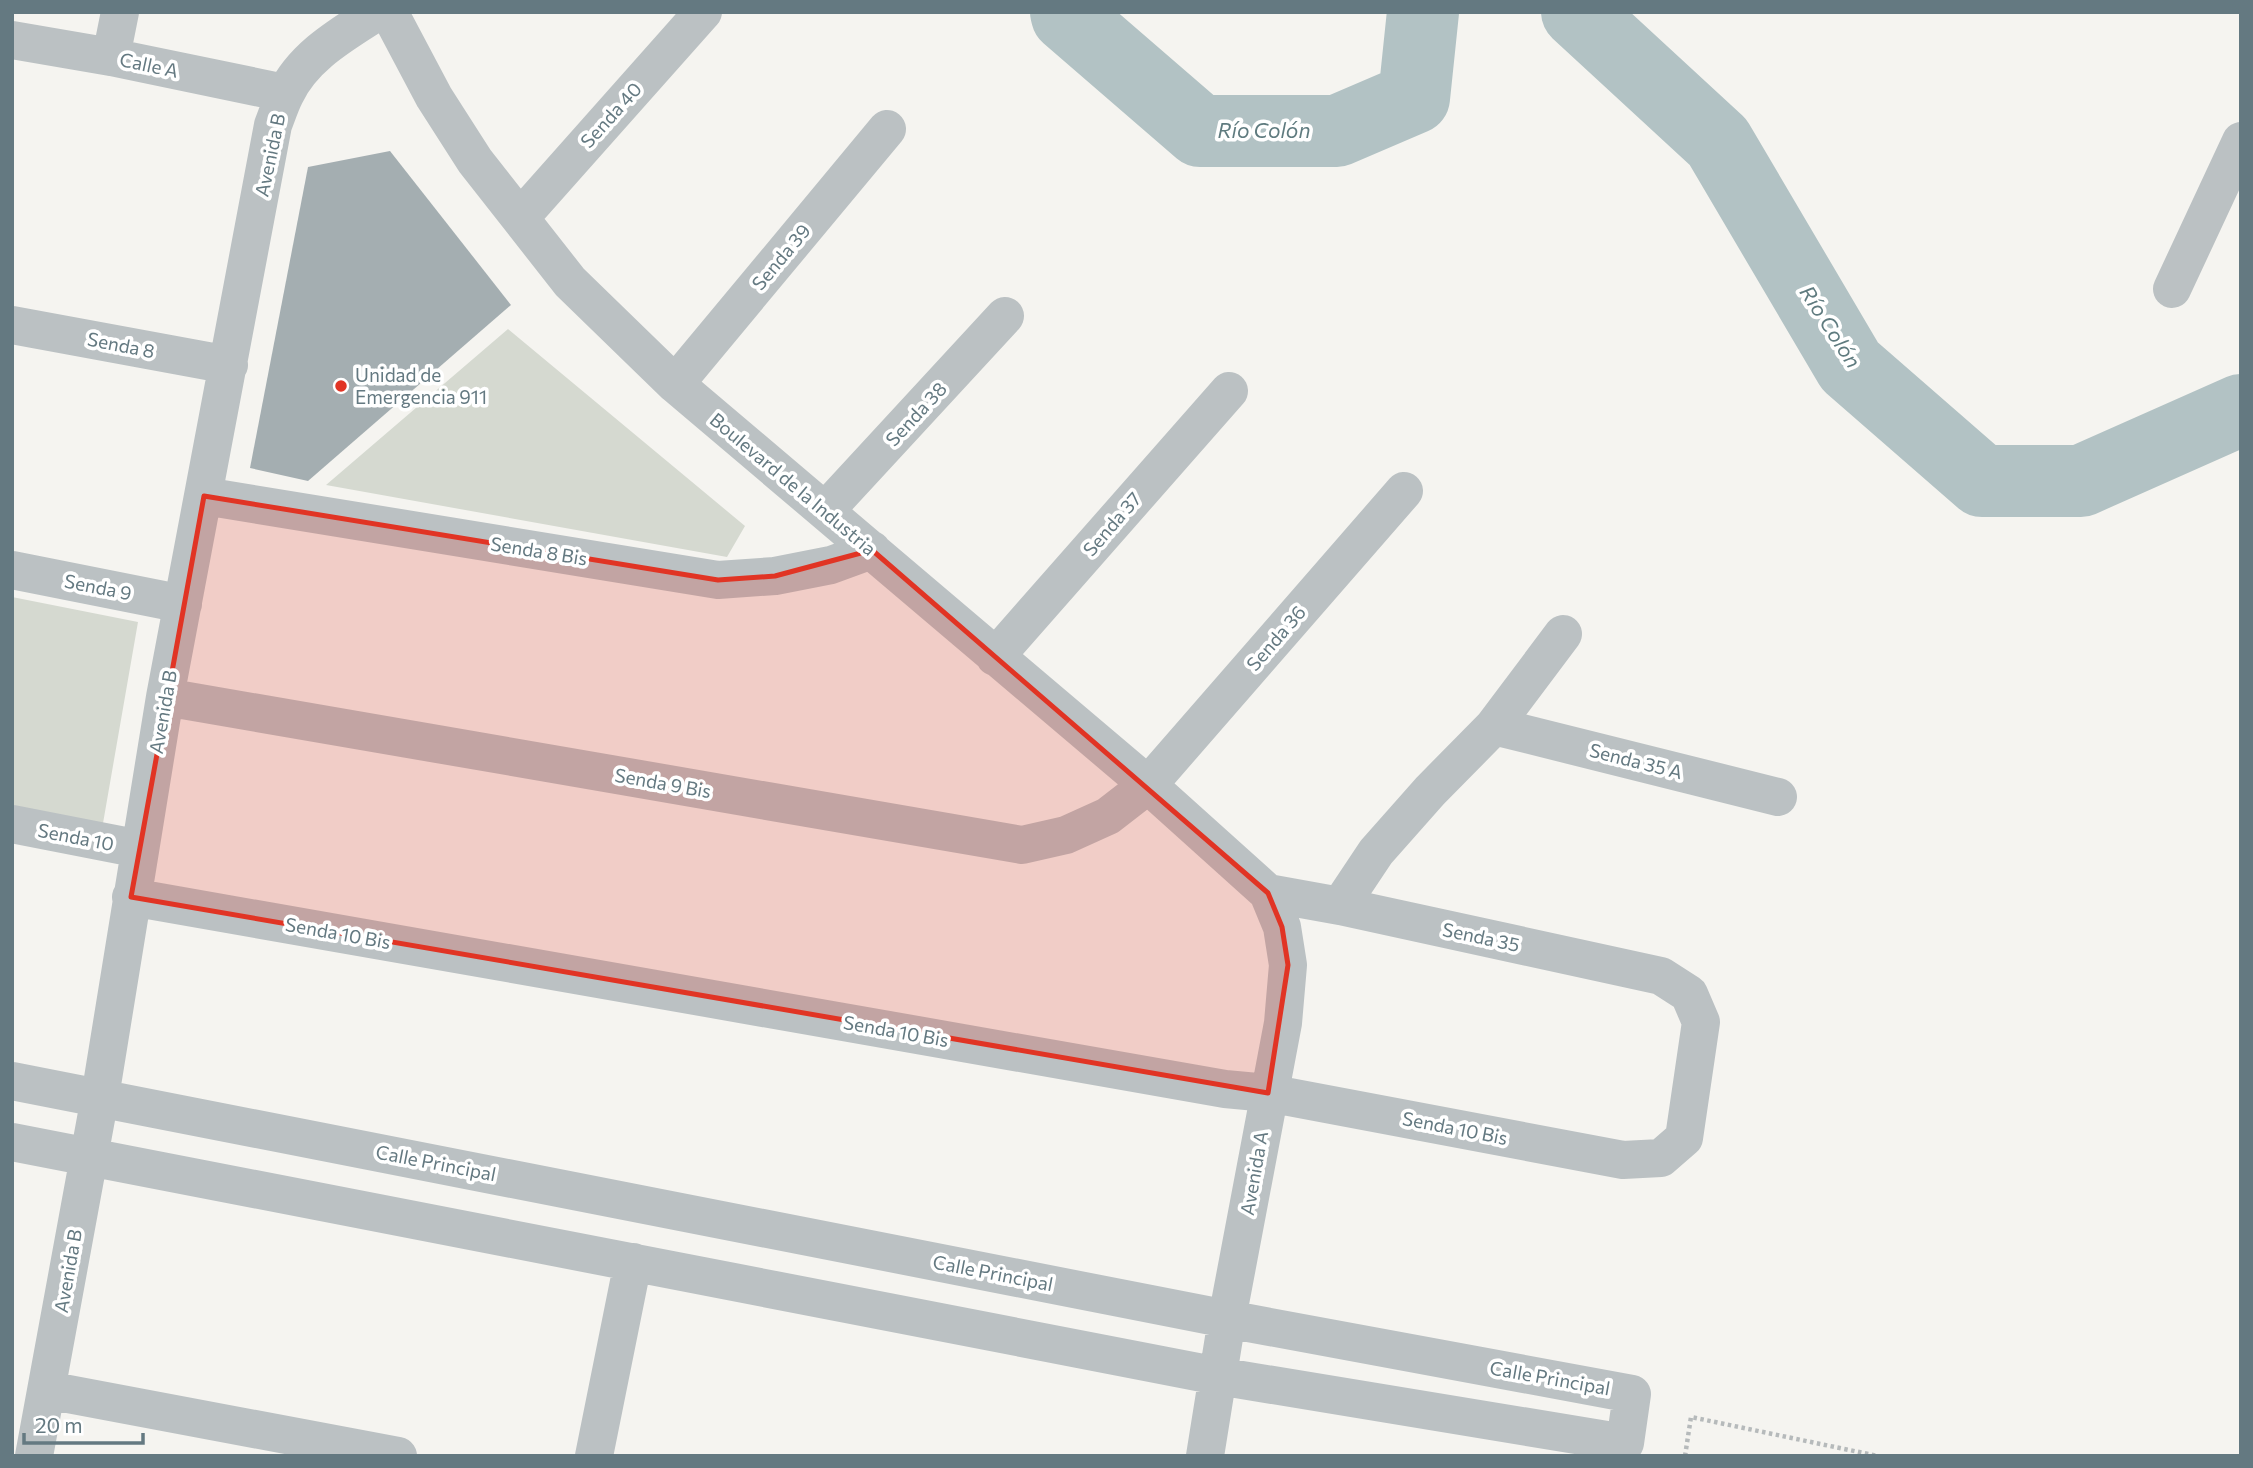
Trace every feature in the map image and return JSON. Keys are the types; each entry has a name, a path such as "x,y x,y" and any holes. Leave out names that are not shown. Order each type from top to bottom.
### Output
{"street":[{"path":"111,57 120,12"},
{"name":"Avenida B","path":"29,1434 47,1390 100,1097 165,697 273,125 285,93 303,68 330,41 377,12"},
{"name":"Boulevard de la Industria","path":"389,12 434,97 468,150 570,282 675,384 1148,785 1268,893"},
{"name":"Senda 40","path":"520,218 703,12"},
{"name":"Calle A","path":"12,40 111,57 285,93"},
{"name":"Senda 39","path":"675,384 887,129"},
{"path":"2172,289 2241,142"},
{"name":"Senda 38","path":"825,511 1005,316"},
{"name":"Senda 8","path":"12,325 229,365"},
{"name":"Senda 37","path":"995,657 1229,391"},
{"name":"Senda 36","path":"1148,785 1404,491"},
{"name":"Senda 8 Bis","path":"204,496 718,580 775,576 831,565 872,550"},
{"name":"Senda 9","path":"12,570 183,604"},
{"path":"1340,906 1376,852 1430,791 1494,726 1563,634"},
{"name":"Senda 9 Bis","path":"165,697 1022,845 1066,835 1108,816 1148,785"},
{"name":"Senda 35 A","path":"1494,726 1777,797"},
{"name":"Senda 10","path":"12,824 140,849"},
{"name":"Senda 35","path":"1268,893 1340,906 1661,976 1689,994 1701,1023 1684,1138 1661,1158"},
{"name":"Avenida A","path":"1205,1456 1227,1319 1283,1023 1288,965 1282,927 1268,893"},
{"name":"Senda 10 Bis","path":"131,897 1225,1089 1268,1093 1623,1160 1661,1158"},
{"name":"Calle Principal","path":"12,1081 1227,1319 1632,1394 1625,1443 1218,1376 12,1142"},
{"path":"594,1456 633,1262"},
{"path":"47,1390 398,1456"}],"path":[{"path":"1685,1456 1692,1417 1878,1456"}],"highlighted area":[{"path":"204,496 718,580 775,576 872,550 1268,893 1282,927 1288,965 1268,1093 131,897"}],"shaded area":[{"path":"508,329 745,526 727,557 326,485"},
{"path":"12,597 138,622 102,829 12,810"}],"building":[{"name":"Unidad de Emergencia 911","path":"390,151 511,305 308,481 250,468 308,167"}],"waterway":[{"name":"Río Colón","path":"1066,12 1067,16 1200,131 1337,131 1414,98 1423,12"},
{"name":"Río Colón","path":"1577,12 1718,142 1850,366 1982,481 2081,481 2241,410"}],"place":[{"name":"Unidad de Emergencia 911","path":"341,386"}]}
